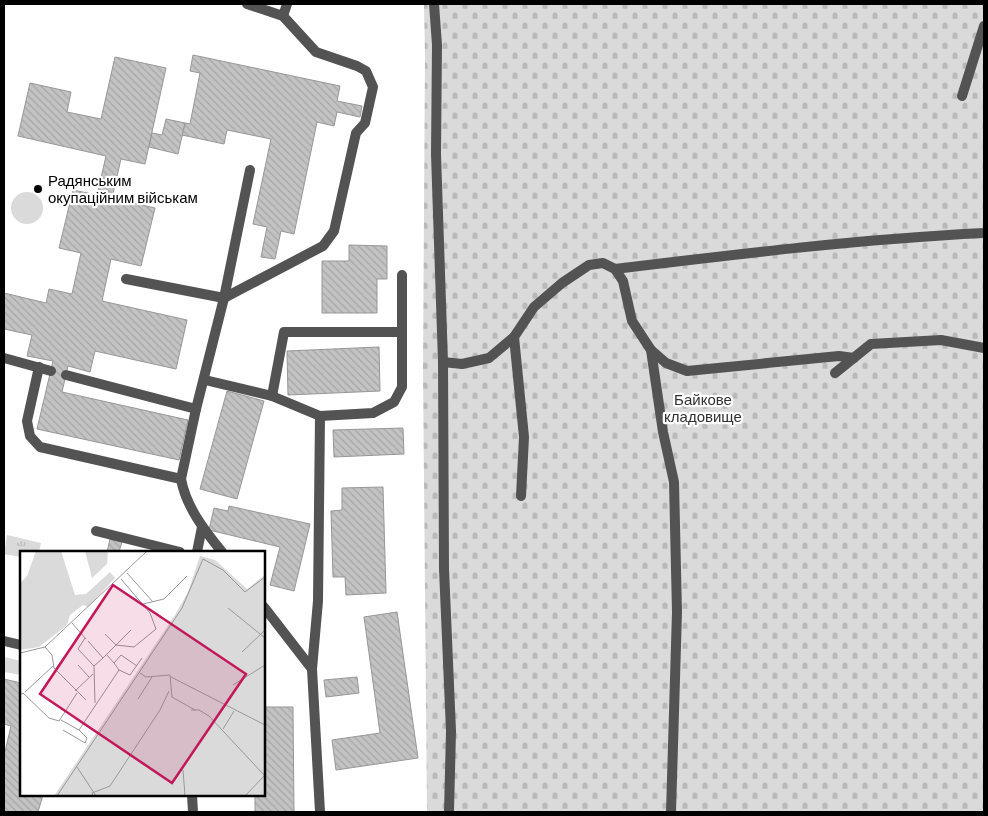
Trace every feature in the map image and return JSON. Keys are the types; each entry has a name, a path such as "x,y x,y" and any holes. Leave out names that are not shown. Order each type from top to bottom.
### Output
{"lane":[{"path":"126,279 224,298 323,246 334,231 356,133 366,123 374,87 366,71 316,52 283,16 247,4"},
{"path":"283,16 287,4"},
{"path":"434,4 437,45 436,154 443,362 444,569 451,731 449,812"},
{"path":"962,96 984,26"},
{"path":"221,551 202,528 183,492 181,479 196,409 205,380 224,298 250,170"},
{"path":"615,269 787,248 912,236 984,233"},
{"path":"443,362 462,364 488,358 514,337 534,307 562,283 589,265 603,263 615,269 623,281 632,321 651,350 666,363 687,372 839,356 854,358"},
{"path":"205,380 272,396 320,416 372,414 394,402 402,387 402,275"},
{"path":"272,396 284,332 401,332"},
{"path":"514,337 524,438 521,496"},
{"path":"836,373 871,344 941,340 984,348"},
{"path":"651,350 663,432 674,482 677,612 672,812"},
{"path":"4,358 51,371"},
{"path":"39,367 27,421 30,436 40,447 181,479"},
{"path":"66,375 196,409"},
{"path":"320,416 318,601 312,669 320,812"},
{"path":"197,551 202,528"},
{"path":"96,531 176,551"},
{"path":"265,608 312,669"},
{"path":"4,641 20,645"},
{"path":"192,796 194,812"}],"green space":[{"name":"Байкове кладовище","path":"424,4 984,4 984,812 427,812 423,370"},
{"path":"27,192 38,197 43,208 38,219 27,224 16,219 11,208 16,197"},
{"path":"7,535 41,543 39,551 20,551 20,557 4,554"},
{"path":"4,657 20,661 20,675 4,672"}],"building":[{"path":"193,55 340,86 337,101 362,106 360,117 337,112 334,126 317,122 294,234 281,231 275,259 261,257 267,227 253,224 271,139 227,130 224,144 182,135 185,123 190,124 200,73 190,71"},
{"path":"115,57 166,68 145,164 121,159 112,198 155,208 141,266 111,259 102,301 187,320 176,369 95,351 90,372 68,366 62,392 188,420 179,460 37,429 53,361 27,356 32,335 4,329 4,293 46,303 49,289 72,294 81,253 59,248 73,190 97,195 106,156 18,136 30,83 71,92 67,112 101,119"},
{"path":"166,119 185,123 178,154 149,147 152,133 162,135"},
{"path":"349,245 387,246 387,279 377,279 377,313 322,313 322,261 349,261"},
{"path":"379,347 380,391 288,395 287,351"},
{"path":"227,391 264,401 237,499 200,489"},
{"path":"403,428 404,454 334,457 333,430"},
{"path":"383,487 386,593 346,595 345,577 333,577 331,511 342,510 342,488"},
{"path":"229,506 310,524 294,591 270,585 280,547 209,530 214,508 228,511"},
{"path":"110,539 122,542 119,551 107,551"},
{"path":"397,612 418,758 336,770 332,740 380,733 364,617"},
{"path":"357,677 359,693 326,697 324,680"},
{"path":"4,679 20,683 20,796 43,796 38,812 4,812 4,756 11,726 4,724"},
{"path":"265,707 293,707 294,812 255,812 255,796 265,796"}],"place":[{"name":"Радянським окупаційним військам","path":"38,189"}]}
